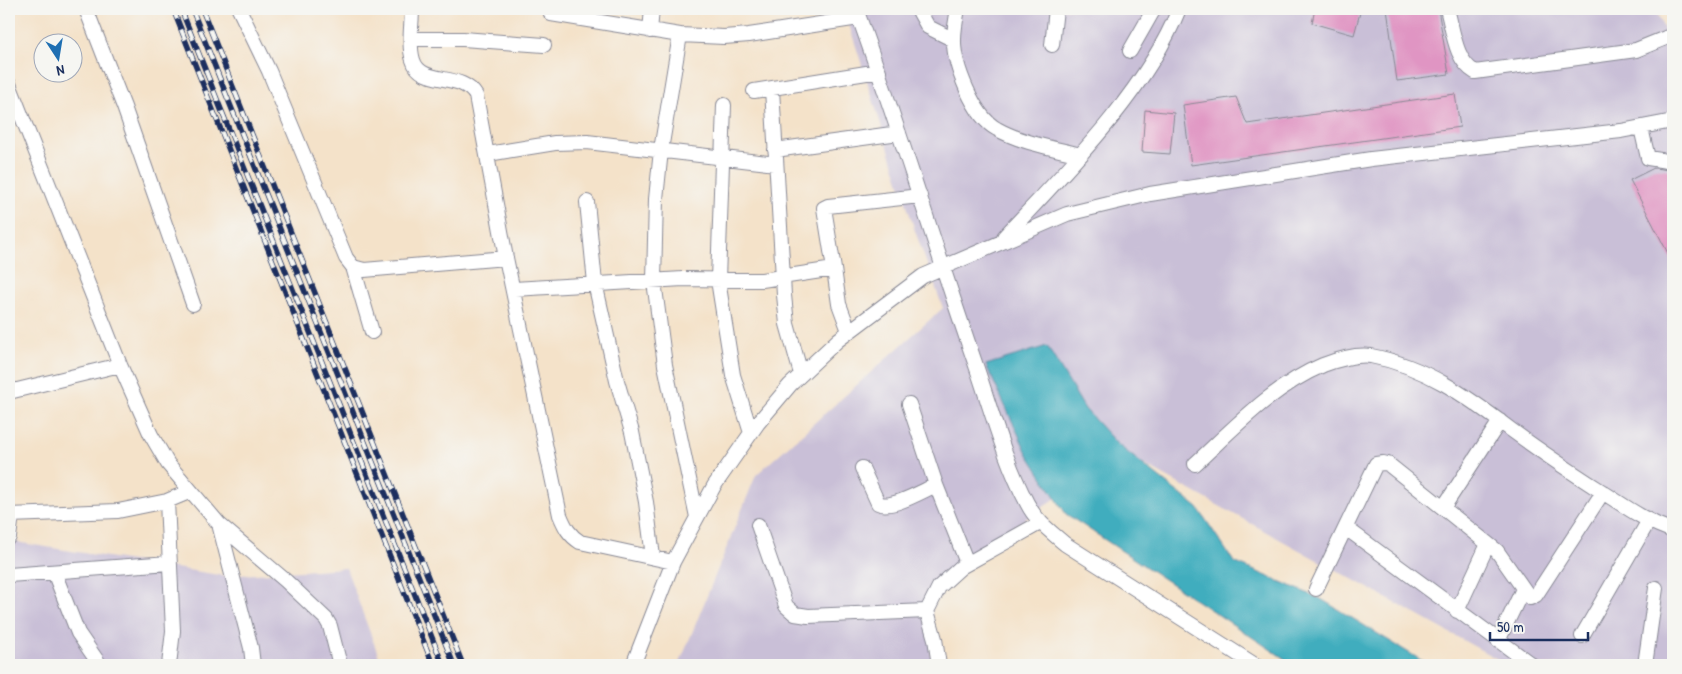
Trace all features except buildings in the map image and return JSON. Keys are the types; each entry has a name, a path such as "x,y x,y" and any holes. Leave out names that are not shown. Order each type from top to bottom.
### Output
{"street":[{"path":"86,9 124,107 193,304"},
{"path":"239,9 269,71 346,258 353,266 372,332"},
{"path":"412,9 413,62 424,74 466,83 472,88 481,112 506,258 560,515 566,528 573,538 580,542 673,562"},
{"path":"650,31 652,9"},
{"path":"918,9 928,27 954,40"},
{"path":"958,9 954,40 965,85 983,119 996,129 1010,135 1081,155"},
{"path":"1052,45 1056,9"},
{"path":"1130,51 1154,9"},
{"path":"1000,242 1081,155 1146,70 1169,34 1179,9"},
{"path":"1447,9 1461,58 1466,68 1474,72 1636,50 1673,35"},
{"path":"551,14 680,35 750,35 858,13 942,266 1013,470 1027,504 1040,523 1065,544 1255,665"},
{"path":"680,35 660,150 656,199 654,280 665,365 697,517"},
{"path":"412,39 463,39 544,45"},
{"path":"754,91 879,72"},
{"path":"9,84 120,365 158,450 219,524 286,581 326,619 330,626 340,665"},
{"path":"772,89 783,277 788,324 801,374"},
{"path":"724,106 718,280 733,375 751,434"},
{"path":"633,665 673,562 714,486 751,434 801,374 849,331 923,276 942,266 1068,214 1150,194 1371,159 1641,128 1673,122"},
{"path":"1641,128 1648,158 1673,162"},
{"path":"488,154 575,142 721,157 776,157 899,133"},
{"path":"849,331 839,304 824,208 920,196"},
{"path":"587,202 595,284 617,381 632,432 646,502 653,557"},
{"path":"353,266 364,270 506,258"},
{"path":"514,289 654,280 783,277 834,269"},
{"path":"1195,464 1258,406 1294,380 1323,365 1344,359 1370,356 1414,369 1448,384 1550,458 1648,522 1673,531"},
{"path":"9,392 120,365"},
{"path":"909,404 936,485 967,563"},
{"path":"1443,508 1500,421"},
{"path":"1316,589 1376,464 1388,464 1488,544 1506,562 1530,598 1536,595 1603,492"},
{"path":"862,468 878,503 882,505 892,504 936,485"},
{"path":"9,537 10,515 118,511 167,501 191,491"},
{"path":"167,501 173,631 169,665"},
{"path":"1582,636 1648,522"},
{"path":"939,665 935,639 927,611 939,587 967,563 1040,523"},
{"path":"219,524 251,648 253,665"},
{"path":"758,524 786,606 795,614 808,616 927,611"},
{"path":"1346,528 1532,665"},
{"path":"1457,611 1488,544"},
{"path":"9,575 169,563"},
{"path":"54,572 78,634 100,665"},
{"path":"1645,665 1656,588"},
{"path":"1498,641 1523,589"}],"shaded area":[{"path":"844,9 1655,9 1667,36 1673,35 1673,665 1508,665 1123,453 932,584 931,665 679,665 756,475 943,308 915,231"},
{"path":"9,541 225,576 346,568 382,665 9,665"}],"water":[{"path":"1047,346 1085,409 1117,444 1198,508 1234,562 1321,599 1429,665 1294,665 1066,514 1027,453 986,365"}],"railway":[{"path":"173,9 433,665"},
{"path":"181,9 443,665"},
{"path":"192,9 454,665"},
{"path":"202,9 463,665"}]}
